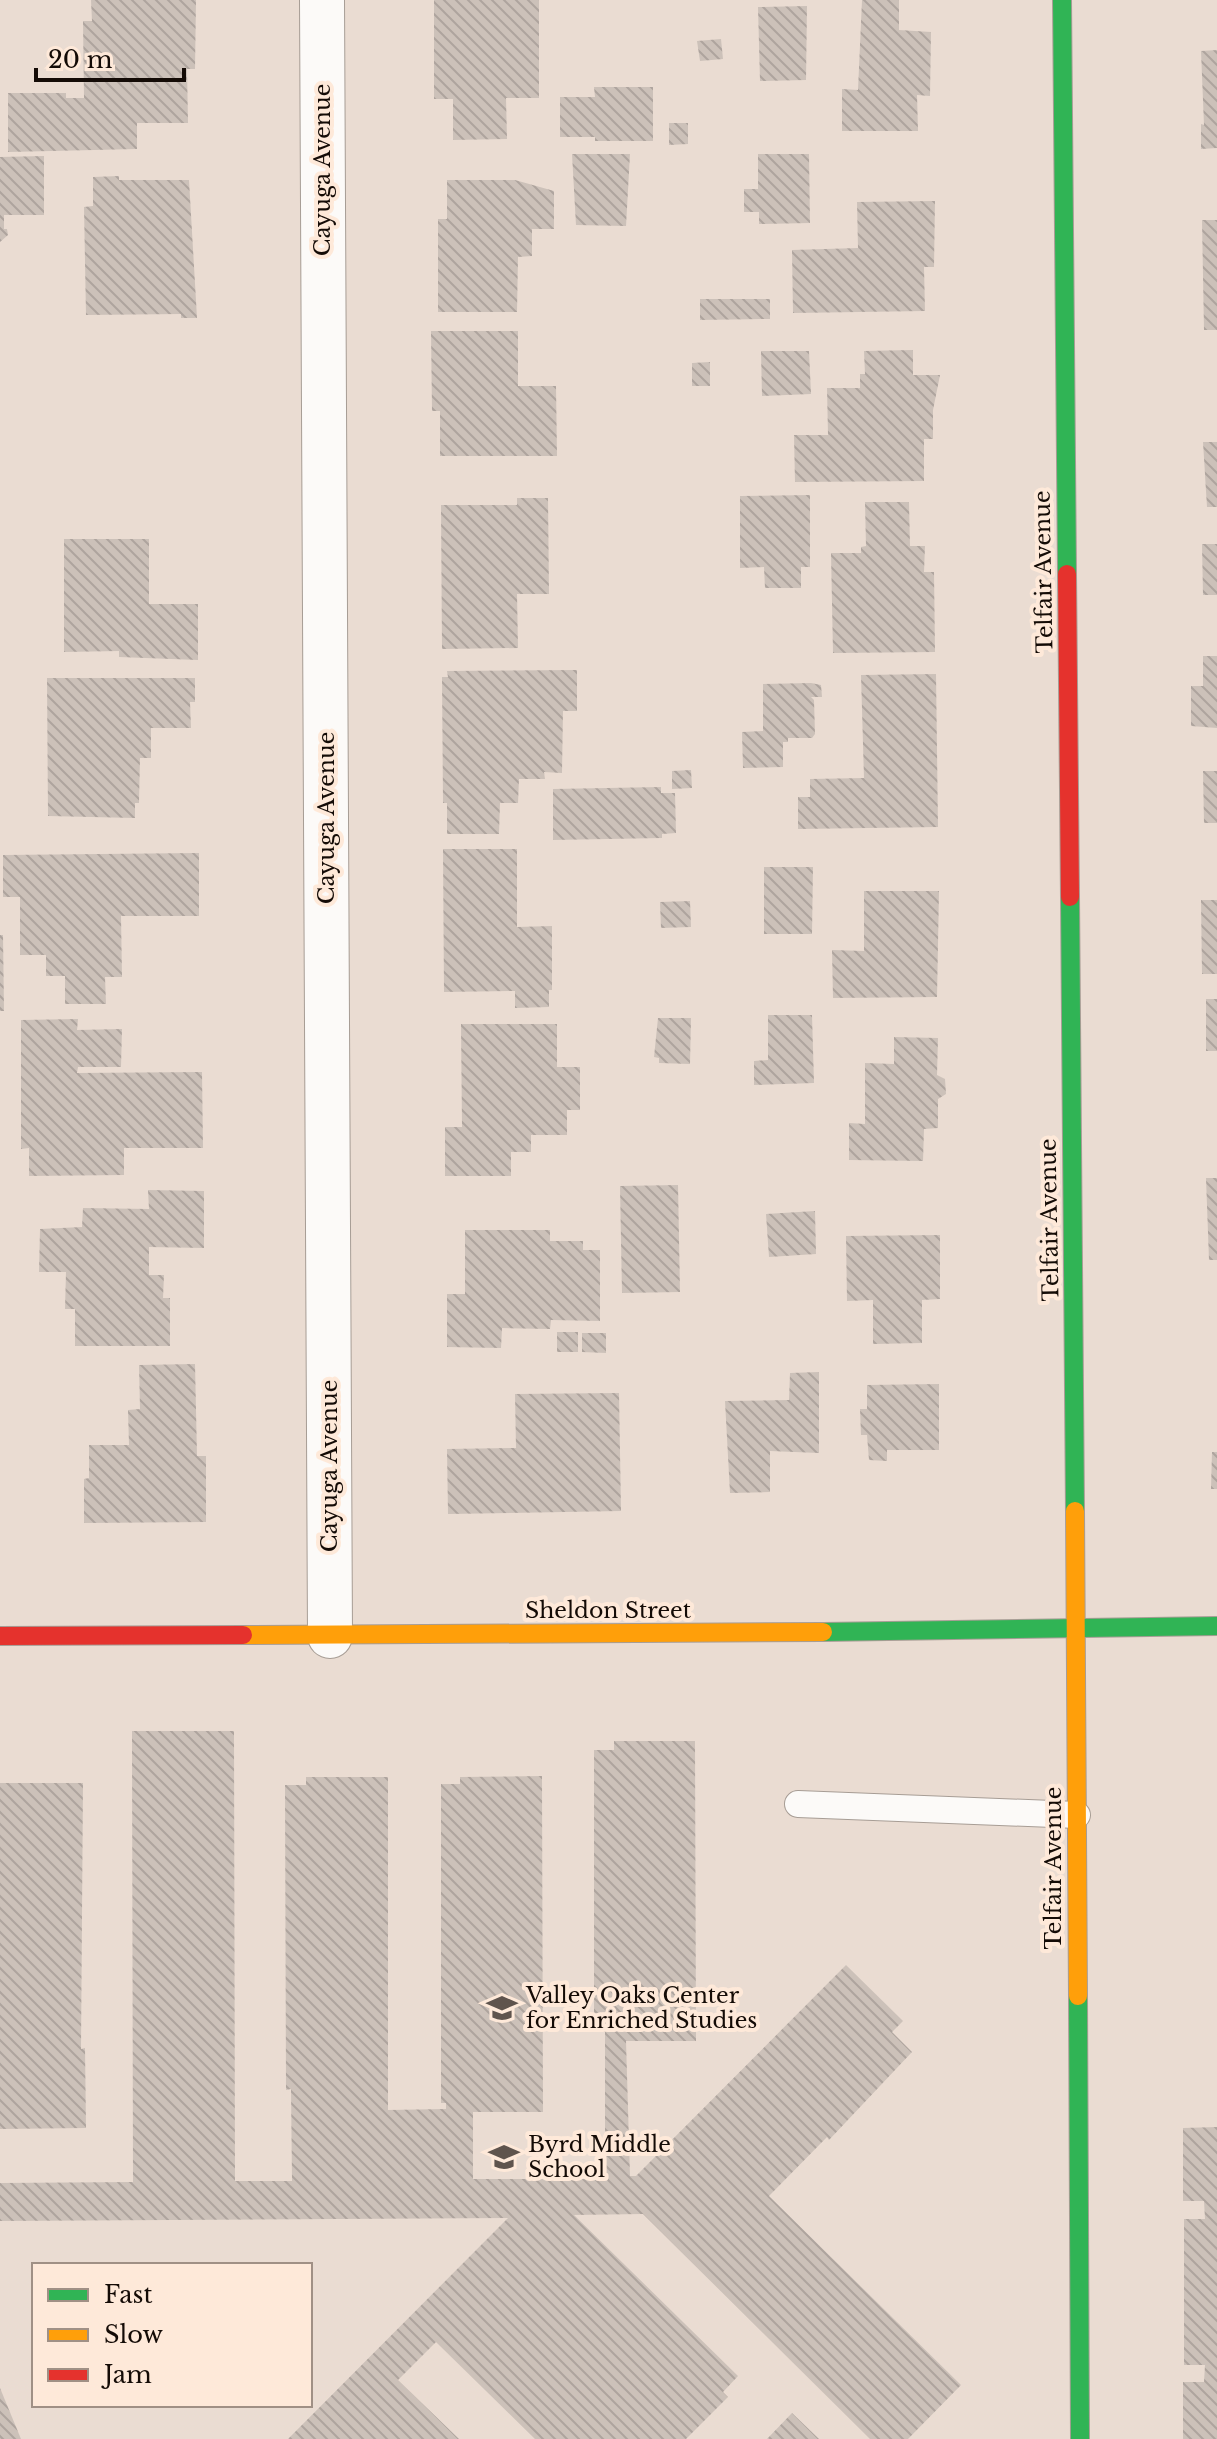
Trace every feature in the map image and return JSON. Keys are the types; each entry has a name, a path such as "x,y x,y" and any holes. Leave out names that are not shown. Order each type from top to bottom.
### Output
{"street":[{"name":"Cayuga Avenue","path":"322,0 330,1636"},
{"name":"Telfair Avenue","path":"1062,0 1077,1627 1080,2439"},
{"name":"Sheldon Street","path":"0,1636 330,1636 1217,1626"}],"lane":[{"path":"798,1804 1077,1815"}],"building":[{"path":"91,0 196,0 195,69 187,69 188,123 137,123 137,149 8,152 8,93 66,93 66,98 84,98 83,21 92,21"},
{"path":"434,0 539,0 539,98 506,98 507,139 453,140 453,99 434,99"},
{"path":"862,0 899,0 899,30 931,32 930,96 917,95 918,131 842,131 842,89 858,90"},
{"path":"807,6 806,80 760,81 758,7"},
{"path":"721,39 723,59 700,61 697,41"},
{"path":"1217,50 1217,148 1201,149 1201,124 1204,125 1201,51"},
{"path":"594,87 653,87 653,141 595,141 595,137 560,137 560,97 595,97"},
{"path":"669,123 688,123 688,144 669,145"},
{"path":"572,154 630,154 626,226 576,225"},
{"path":"758,154 809,154 810,223 759,224 759,212 744,212 744,189 758,189"},
{"path":"44,156 44,215 4,215 4,229 7,229 8,235 0,242 0,157"},
{"path":"119,176 119,180 189,180 197,318 181,318 181,314 86,315 84,207 93,206 93,177"},
{"path":"447,180 515,180 554,191 554,229 532,229 532,256 518,257 517,312 438,312 438,219 447,219"},
{"path":"935,201 934,267 924,267 925,311 793,313 792,250 858,248 857,202"},
{"path":"1202,220 1217,220 1217,330 1204,330"},
{"path":"700,299 770,299 770,319 700,320"},
{"path":"431,331 518,331 518,386 556,386 557,456 440,456 440,411 432,411"},
{"path":"913,350 913,375 940,375 933,410 933,439 924,439 924,481 795,482 794,435 828,435 827,388 860,388 860,374 865,374 864,351"},
{"path":"761,351 809,351 811,394 762,396"},
{"path":"710,362 710,386 692,386 692,363"},
{"path":"1203,442 1217,442 1217,507 1207,507"},
{"path":"810,495 810,567 801,567 801,588 765,588 764,567 740,568 740,496"},
{"path":"517,498 548,498 549,594 517,594 518,648 442,649 441,505 517,505"},
{"path":"865,502 909,502 910,546 925,546 924,572 934,572 935,652 833,653 831,553 861,553 861,547 866,546"},
{"path":"64,539 149,539 149,604 198,604 198,660 119,657 119,651 64,652"},
{"path":"1202,544 1217,544 1217,595 1203,595"},
{"path":"1203,656 1217,656 1217,728 1191,726 1191,686 1203,686"},
{"path":"577,670 577,711 563,711 562,773 544,772 545,779 519,779 518,803 500,803 499,834 447,834 447,803 443,803 442,677 448,677 447,671"},
{"path":"936,674 938,827 798,829 798,797 810,797 810,779 864,778 861,675"},
{"path":"47,678 195,678 195,702 190,702 191,728 151,728 151,758 140,758 139,803 135,803 135,818 48,816"},
{"path":"763,684 821,685 822,697 811,697 814,700 815,734 812,738 788,738 788,742 783,742 783,767 743,768 742,732 763,731"},
{"path":"691,770 692,788 672,789 672,771"},
{"path":"1203,771 1217,771 1217,823 1204,823"},
{"path":"661,787 661,793 675,793 676,833 662,834 662,838 553,840 553,789"},
{"path":"443,849 517,849 517,927 552,926 549,1007 515,1008 515,991 444,992"},
{"path":"199,853 199,916 121,916 122,977 105,977 106,1004 65,1004 65,976 46,976 46,955 20,955 20,897 3,897 3,855"},
{"path":"764,867 813,867 812,934 764,934"},
{"path":"864,891 939,891 937,997 833,998 832,950 864,951"},
{"path":"1201,900 1217,900 1217,974 1202,974"},
{"path":"690,901 691,927 661,928 660,902"},
{"path":"0,935 3,935 4,1011 0,1011"},
{"path":"1206,999 1217,999 1217,1051 1206,1051"},
{"path":"768,1015 812,1015 814,1083 754,1085 754,1061 768,1060"},
{"path":"658,1018 691,1018 690,1064 659,1063 659,1058 654,1057"},
{"path":"78,1019 77,1030 122,1029 121,1067 78,1067 77,1073 202,1072 203,1148 124,1148 124,1175 29,1176 29,1148 21,1149 21,1020"},
{"path":"461,1024 557,1024 557,1067 580,1067 580,1110 567,1110 567,1135 531,1135 531,1152 511,1152 511,1176 445,1176 445,1127 462,1127"},
{"path":"894,1037 938,1038 937,1075 945,1079 946,1094 938,1099 938,1128 924,1129 923,1161 849,1160 849,1123 865,1124 865,1063 894,1064"},
{"path":"1206,1178 1217,1178 1217,1260 1209,1260"},
{"path":"678,1185 680,1292 622,1293 620,1186"},
{"path":"148,1190 204,1191 204,1248 149,1247 149,1275 164,1275 163,1298 170,1298 170,1346 75,1346 75,1309 65,1309 66,1272 39,1272 40,1229 82,1227 83,1208 149,1209"},
{"path":"815,1211 816,1254 769,1257 766,1214"},
{"path":"465,1230 550,1230 550,1241 583,1241 583,1250 600,1250 600,1321 551,1320 550,1329 502,1328 501,1348 447,1347 447,1294 465,1294"},
{"path":"940,1235 940,1299 922,1300 922,1343 873,1344 873,1300 847,1301 846,1236"},
{"path":"557,1332 578,1332 578,1352 557,1352"},
{"path":"582,1333 606,1333 606,1353 582,1352"},
{"path":"195,1364 197,1456 206,1456 206,1522 84,1523 84,1479 89,1478 89,1445 129,1445 128,1410 140,1409 139,1365"},
{"path":"819,1372 819,1453 770,1451 770,1492 730,1493 725,1401 789,1400 790,1373"},
{"path":"939,1384 939,1450 887,1450 887,1461 869,1460 867,1435 861,1435 860,1409 867,1409 867,1385"},
{"path":"619,1393 621,1511 448,1514 447,1449 516,1448 515,1394"},
{"path":"1212,1452 1217,1452 1217,1489 1211,1489"},
{"path":"132,1731 234,1731 235,2181 292,2181 291,2089 286,2090 285,1785 306,1785 306,1777 388,1777 388,2110 446,2109 446,2103 441,2103 441,1784 460,1784 460,1777 542,1776 543,2112 473,2112 473,2179 605,2179 605,2032 594,2032 594,1750 614,1750 614,1741 695,1741 696,2041 626,2041 630,2176 636,2176 846,1965 903,2021 892,2032 912,2052 829,2140 827,2137 769,2196 961,2385 908,2439 870,2439 643,2214 574,2215 738,2376 723,2392 728,2397 686,2439 535,2439 436,2342 398,2380 459,2439 288,2439 508,2218 0,2221 0,2183 133,2182"},
{"path":"0,1783 83,1783 81,2049 85,2048 86,2128 0,2129"},
{"path":"1217,2127 1217,2439 1183,2439 1183,2382 1204,2382 1205,2365 1184,2365 1184,2219 1205,2219 1204,2201 1183,2201 1183,2128"},
{"path":"0,2388 21,2439 0,2439"},
{"path":"792,2413 819,2439 767,2439"}],"traffic: fast":[{"path":"1062,0 1067,574"},
{"path":"1070,897 1075,1511"},
{"path":"823,1632 1217,1626"},
{"path":"1078,1996 1080,2439"}],"traffic: slow":[{"path":"1075,1511 1078,1996"},
{"path":"243,1635 823,1632"}],"traffic: jam":[{"path":"1067,574 1070,897"},
{"path":"0,1636 243,1635"}],"place":[{"name":"Valley Oaks Center for Enriched Studies","path":"502,2008"},
{"name":"Byrd Middle School","path":"504,2157"}]}
